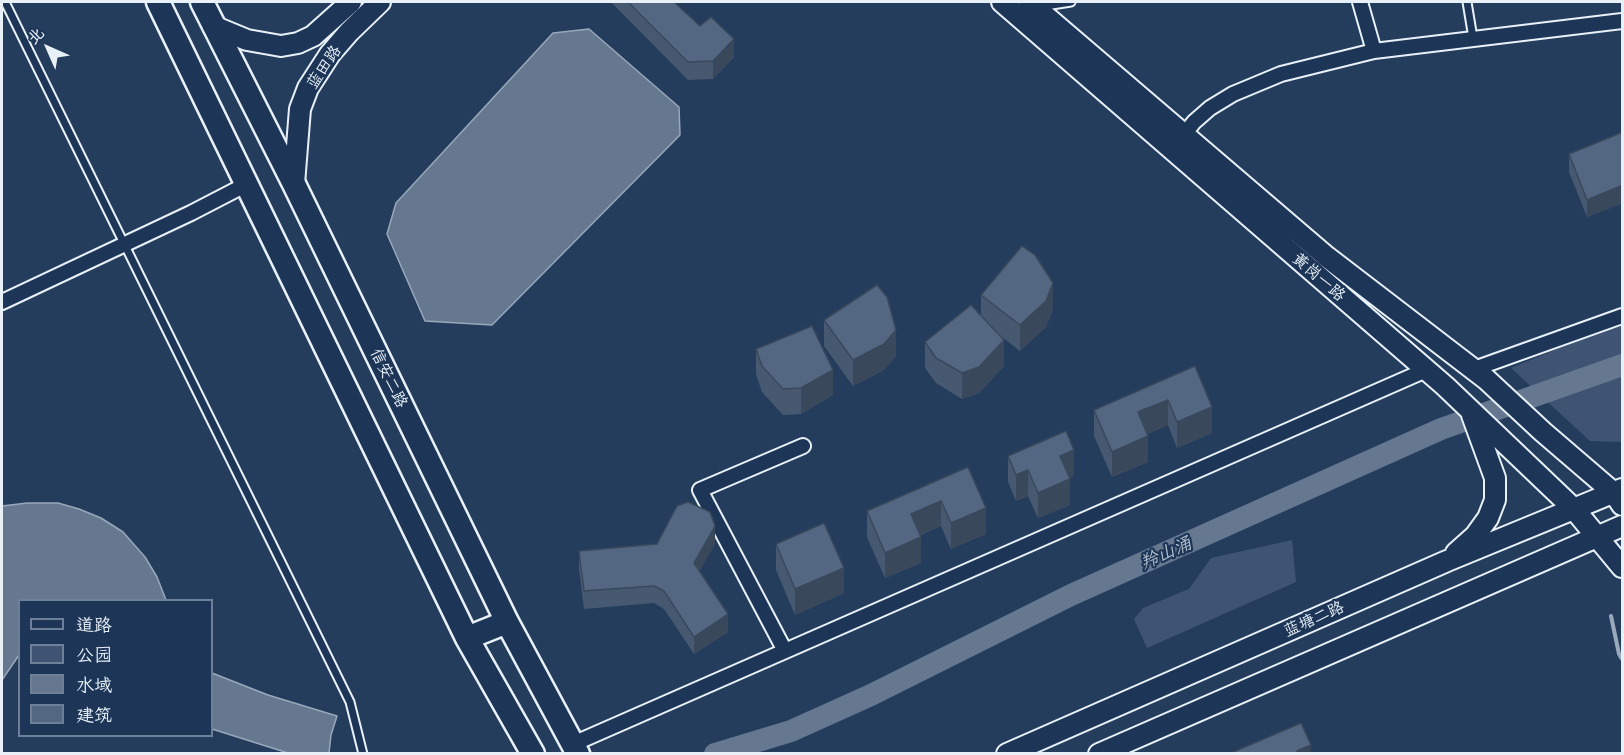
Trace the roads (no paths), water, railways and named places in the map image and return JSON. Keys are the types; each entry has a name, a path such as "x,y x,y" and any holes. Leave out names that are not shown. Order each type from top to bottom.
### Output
{"main road":[{"path":"158,2 467,638 533,753"},
{"name":"信安二路","path":"202,2 294,184 507,622 575,749"},
{"name":"蓝田路","path":"213,26 247,40 281,46 298,43 313,36 351,2"},
{"name":"蓝田路","path":"294,184 300,109 308,88 330,54 349,32 381,2"},
{"name":"黄岗一路","path":"1002,2 1178,142 1480,374 1543,432 1620,496"},
{"name":"黄岗一路","path":"1033,4 1178,142 1470,409 1575,509 1623,567"},
{"path":"1448,561 1475,536 1488,518 1495,500 1495,478 1470,409"},
{"name":"蓝塘二路","path":"1007,753 1448,561 1575,509 1620,496"},
{"path":"1099,753 1623,526"},
{"path":"467,638 507,622"}],"street":[{"path":"1360,2 1374,51"},
{"path":"1178,142 1210,108 1233,94 1281,74 1374,51 1623,21"},
{"path":"2,302 247,184"},
{"path":"1480,374 1623,316"},
{"path":"575,749 785,651 1426,370"},
{"path":"785,651 699,490 803,446"}],"lane":[{"path":"5,2 350,702 363,753"},
{"path":"1033,4 1071,2"},
{"path":"1467,2 1473,38"}],"water":[{"path":"589,29 679,107 680,135 492,325 425,321 387,234 396,203 553,33"},
{"path":"58,503 101,518 123,532 145,557 157,577 166,599 18,599 18,656 2,680 2,506"},
{"path":"213,673 268,695 337,716 331,735 329,753 288,753 213,729"}],"waterway":[{"name":"羚山涌","path":"715,754 791,731 871,695 1071,595 1441,429 1622,365"},
{"path":"1611,616 1622,659"}]}
